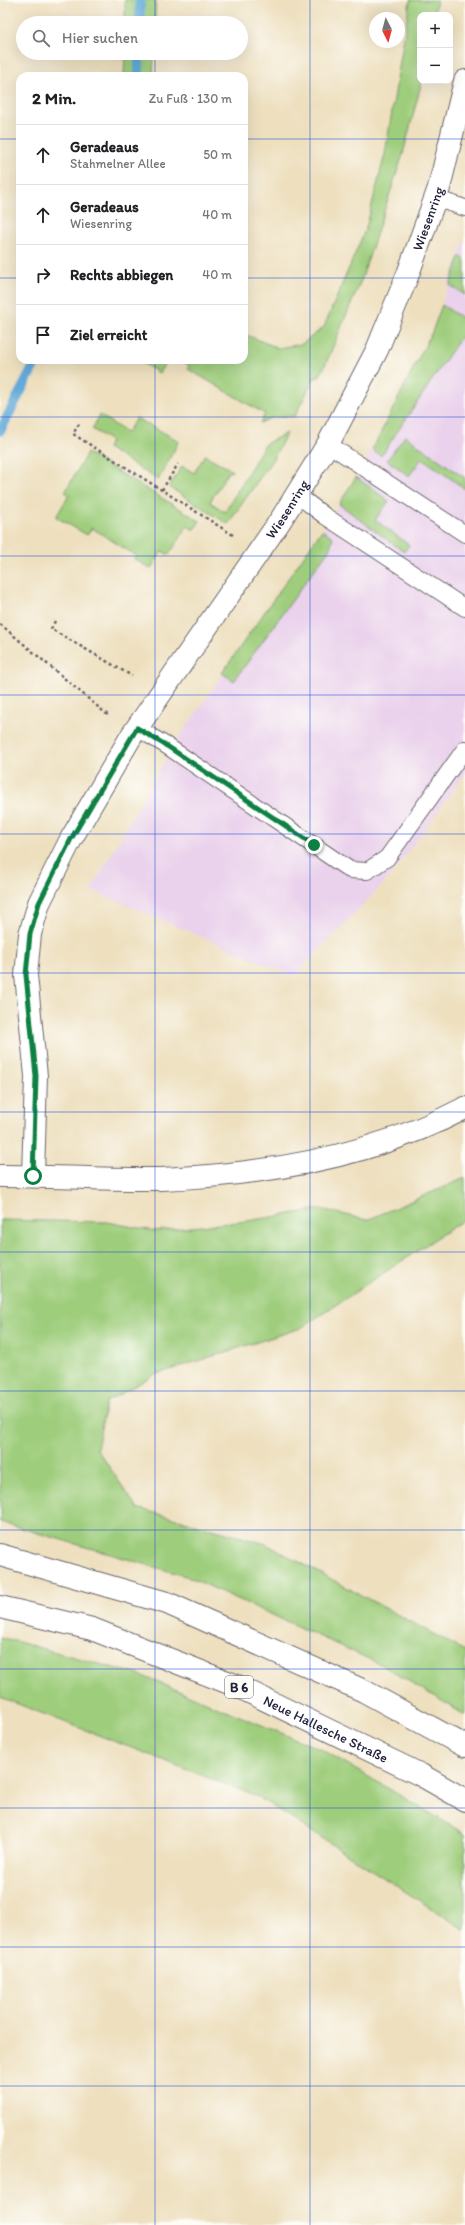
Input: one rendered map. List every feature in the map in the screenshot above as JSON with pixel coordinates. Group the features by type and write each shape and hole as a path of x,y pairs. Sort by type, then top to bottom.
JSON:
{"street":[{"name":"Wiesenring","path":"33,1176 36,1076 26,975 30,934 39,903 71,839 134,732 296,494 328,444 377,350 408,274 435,198 465,81"},
{"path":"0,1176 160,1179 257,1171 353,1153 441,1121 465,1108"},
{"path":"0,1555 167,1603 364,1691 465,1746"},
{"name":"Neue Hallesche Straße","path":"0,1607 92,1629 237,1686 421,1775 465,1800"}],"lane":[{"path":"435,198 465,208"},
{"path":"328,444 465,534"},
{"path":"296,494 325,516 465,608"},
{"path":"134,732 167,746 350,870 367,871 387,858 465,749"}],"path":[{"path":"79,424 73,434 233,535"},
{"path":"162,490 178,464"},
{"path":"55,621 51,628 132,676"},
{"path":"0,624 134,732"}],"shaded area":[{"path":"465,238 465,774 389,878 294,976 91,890 173,746 307,554 362,468 432,332"}],"green space":[{"path":"125,0 156,0 155,16 125,16"},
{"path":"410,0 437,0 435,12 417,12 417,84 421,84 403,154 362,278 324,368 319,377 314,378 295,416 271,418 260,423 265,414 188,369 189,365 187,364 248,364 248,336 278,348 302,344 324,327 366,228 385,154 402,48 405,48 405,31"},
{"path":"125,60 154,60 153,72 124,72"},
{"path":"460,256 465,260 465,295 450,285"},
{"path":"442,305 465,320 465,331 381,456 372,450 432,332"},
{"path":"144,364 165,364 159,373"},
{"path":"100,415 127,433 136,418 179,441 158,480 107,448 111,441 92,429"},
{"path":"287,433 273,459 228,524 169,487 182,466 194,473 205,455 233,471 228,472 210,502 225,512 265,444"},
{"path":"405,436 465,478 465,489 422,458 409,476 387,460"},
{"path":"87,453 200,521 194,530 187,526 169,555 162,551 151,569 134,559 135,555 92,528 87,535 56,517 69,495 65,492"},
{"path":"356,477 389,501 375,520 409,545 404,552 339,504"},
{"path":"322,530 333,537 330,548 234,681 222,673"},
{"path":"465,1178 465,1219 301,1328 154,1375 106,1402 97,1449 137,1508 266,1544 465,1651 465,1715 382,1665 189,1577 0,1522 0,1220 107,1222 155,1231 247,1221 321,1209 367,1220"},
{"path":"0,1637 140,1675 325,1751 465,1834 465,1930 258,1797 0,1697"}],"waterway":[{"path":"140,0 140,16"},
{"path":"139,60 139,72"},
{"path":"0,431 35,364"}],"route":[{"path":"33,1176 36,1076 26,975 30,934 39,903 71,839 137,728 167,746 314,845"}]}
